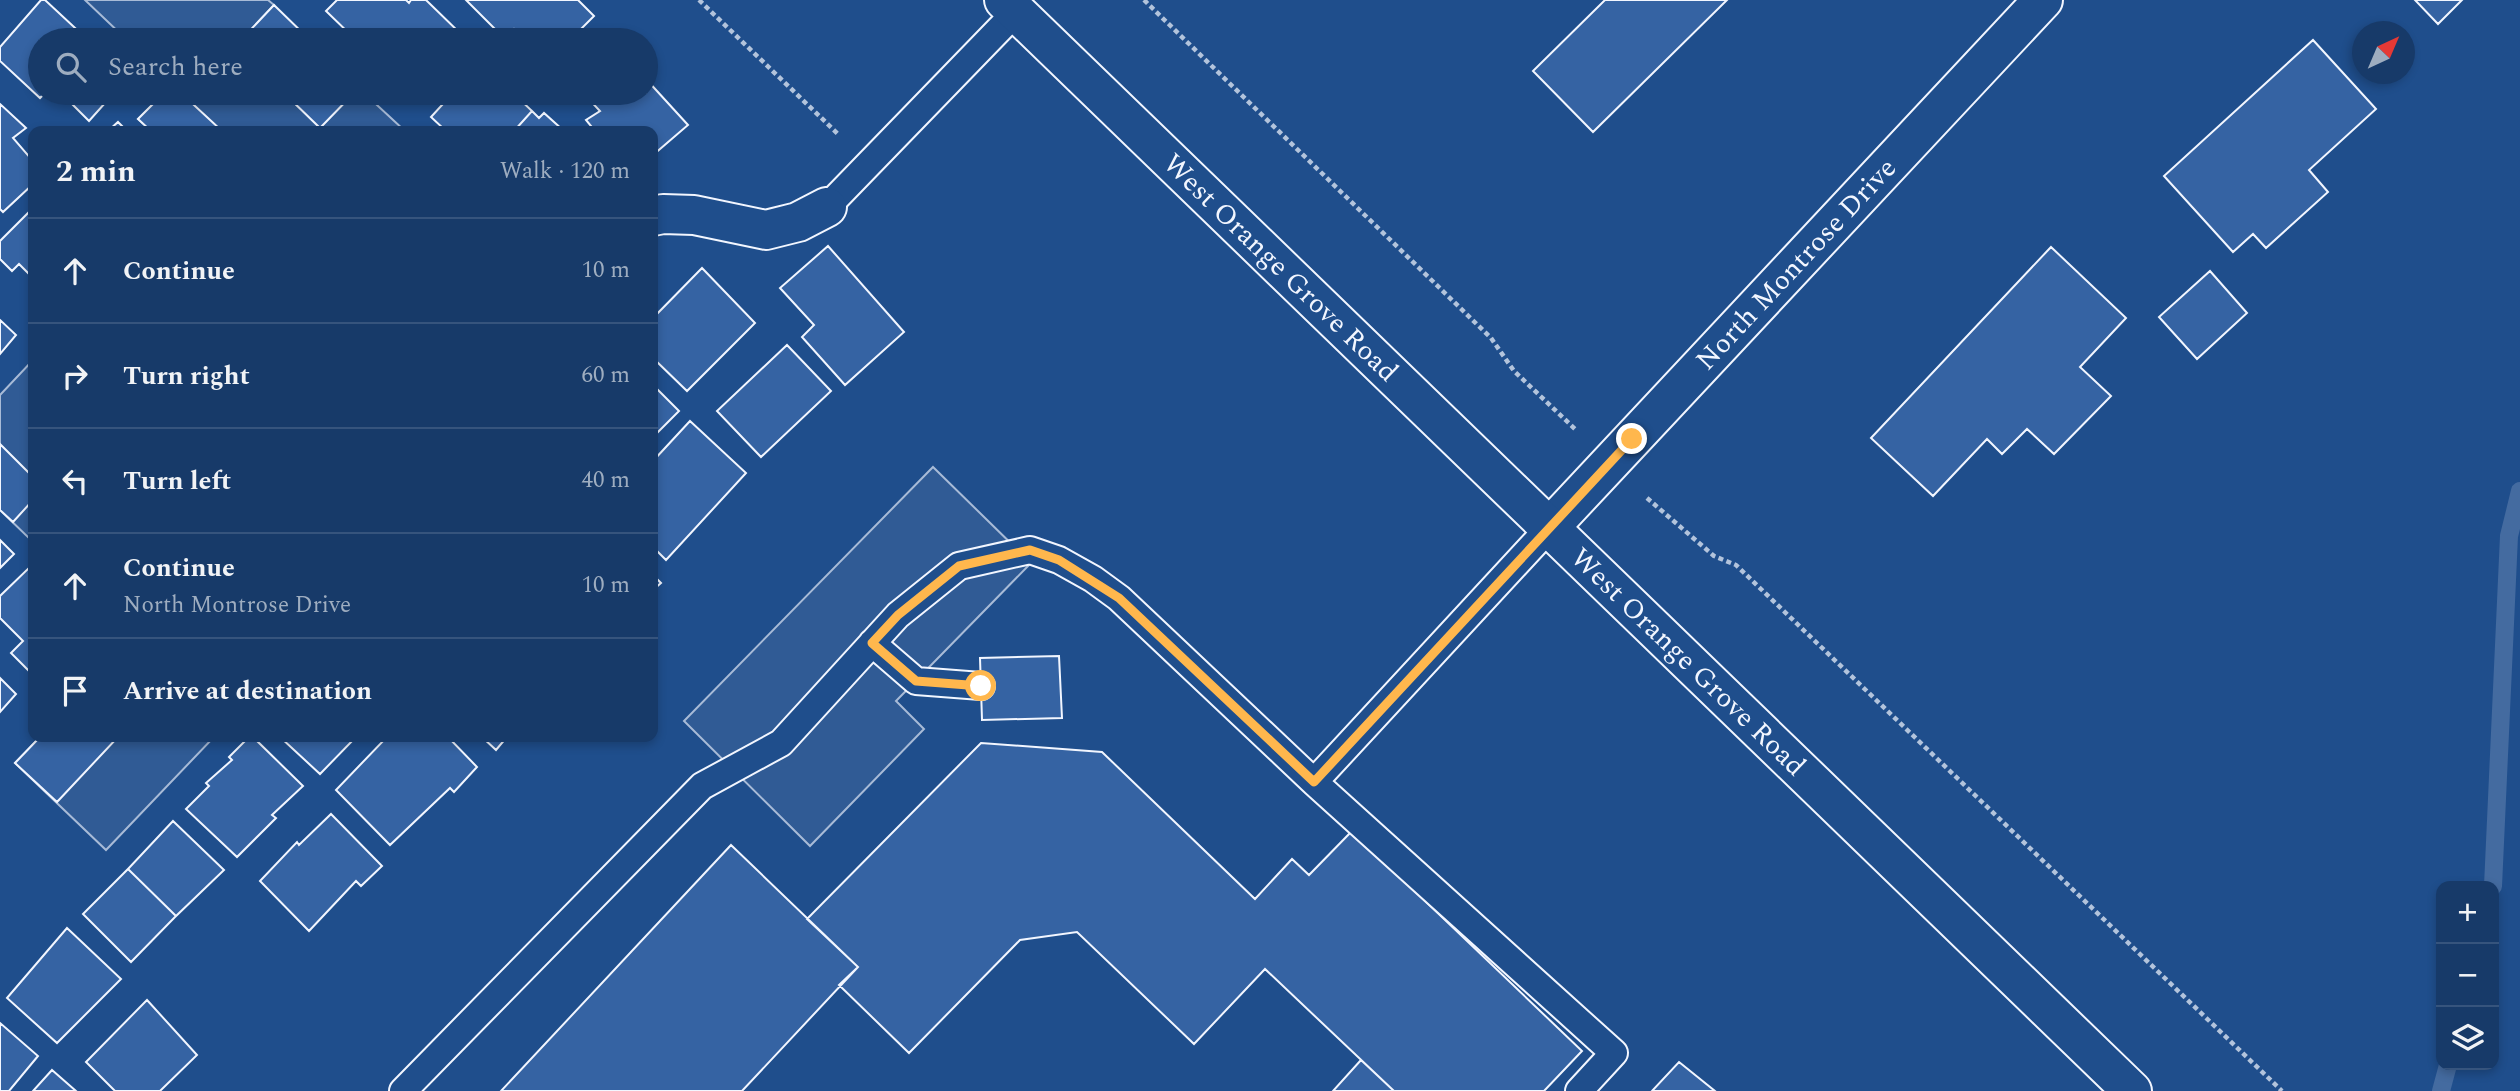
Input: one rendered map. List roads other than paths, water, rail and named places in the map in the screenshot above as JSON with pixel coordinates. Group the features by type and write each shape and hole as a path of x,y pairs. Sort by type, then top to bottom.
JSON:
{"main road":[{"name":"North Montrose Drive","path":"1550,527 2043,0"},
{"name":"West Orange Grove Road","path":"1010,6 2132,1091"},
{"path":"658,215 694,215 766,230 798,222 827,207"}],"lane":[{"path":"827,207 869,164 1010,6"},
{"path":"1314,782 1550,527"},
{"path":"403,1091 702,786 781,743 898,615 959,566 1030,550 1059,560 1119,598 1314,782 1614,1053 1579,1091"},
{"path":"872,643 916,681 981,686"}],"waterway":[{"path":"2493,881 2509,536 2520,491"},
{"path":"2441,1091 2447,1070"}]}
